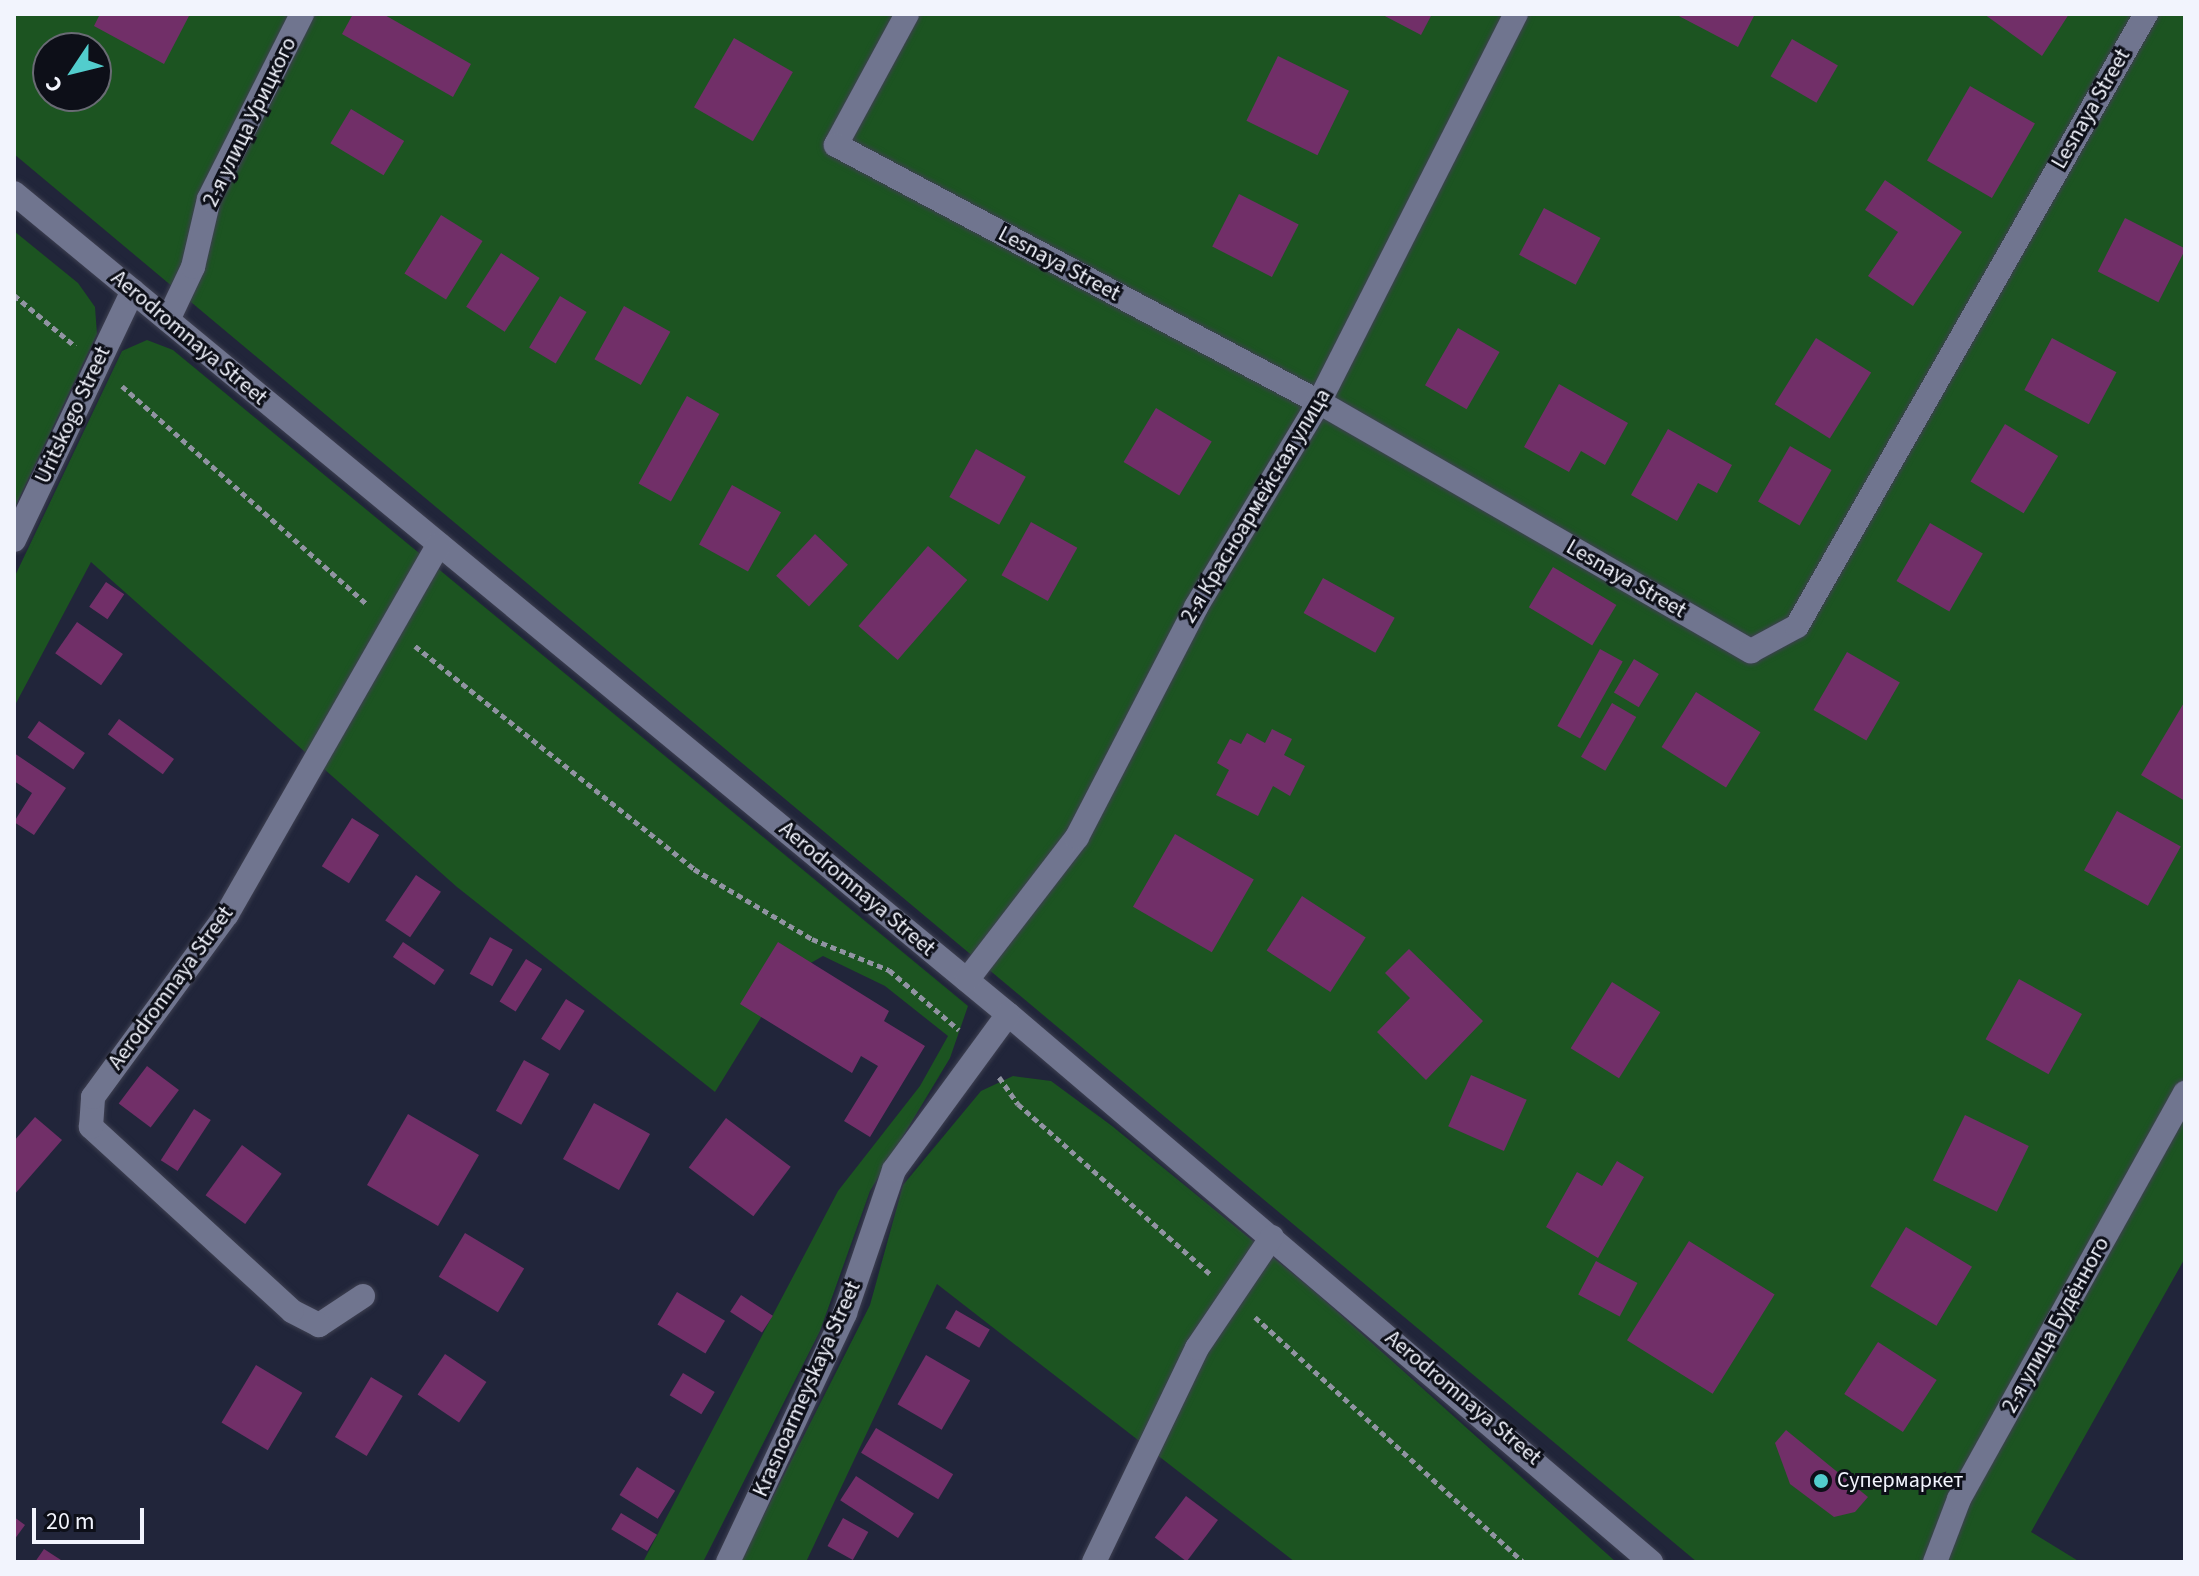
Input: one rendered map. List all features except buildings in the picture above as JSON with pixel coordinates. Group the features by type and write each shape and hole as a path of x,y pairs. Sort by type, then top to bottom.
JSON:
{"street":[{"name":"2-я улица Урицкого","path":"168,320 193,267 209,199 302,14"},
{"name":"Lesnaya Street","path":"907,14 836,145 1319,402 1751,651 1797,626 2146,14"},
{"name":"2-я Красноармейская улица","path":"967,980 1077,837 1196,607 1319,402 1516,14"},
{"name":"Aerodromnaya Street","path":"14,193 1008,1014 1651,1562"},
{"name":"Uritskogo Street","path":"14,540 133,291"},
{"name":"Aerodromnaya Street","path":"363,1296 319,1325 292,1311 91,1127 93,1097 227,914 439,544"},
{"name":"Krasnoarmeyskaya Street","path":"728,1562 845,1313 894,1170 1008,1014"},
{"name":"2-я улица Будённого","path":"1935,1562 1959,1499 2185,1093"},
{"path":"1094,1562 1197,1348 1272,1237"}],"path":[{"path":"14,295 98,364 392,627 694,869 812,939 889,970 981,1051 1018,1104 1231,1297 1362,1407 1523,1562"}],"green space":[{"path":"14,14 2185,14 2185,1258 2031,1532 2080,1562 1697,1562 14,154"},
{"path":"14,231 78,283 95,307 97,334 14,509"},
{"path":"147,340 173,350 968,1006 950,1058 870,1191 820,1331 703,1562 643,1562 838,1191 920,1086 948,1036 885,986 823,956 786,977 715,1092 457,887 91,562 14,707 14,578 122,351"},
{"path":"1013,1076 1051,1081 1112,1126 1313,1290 1616,1562 1295,1562 937,1284 806,1562 740,1562 870,1305 903,1185 981,1091"}],"place":[{"name":"Супермаркет","path":"1821,1481"}]}
